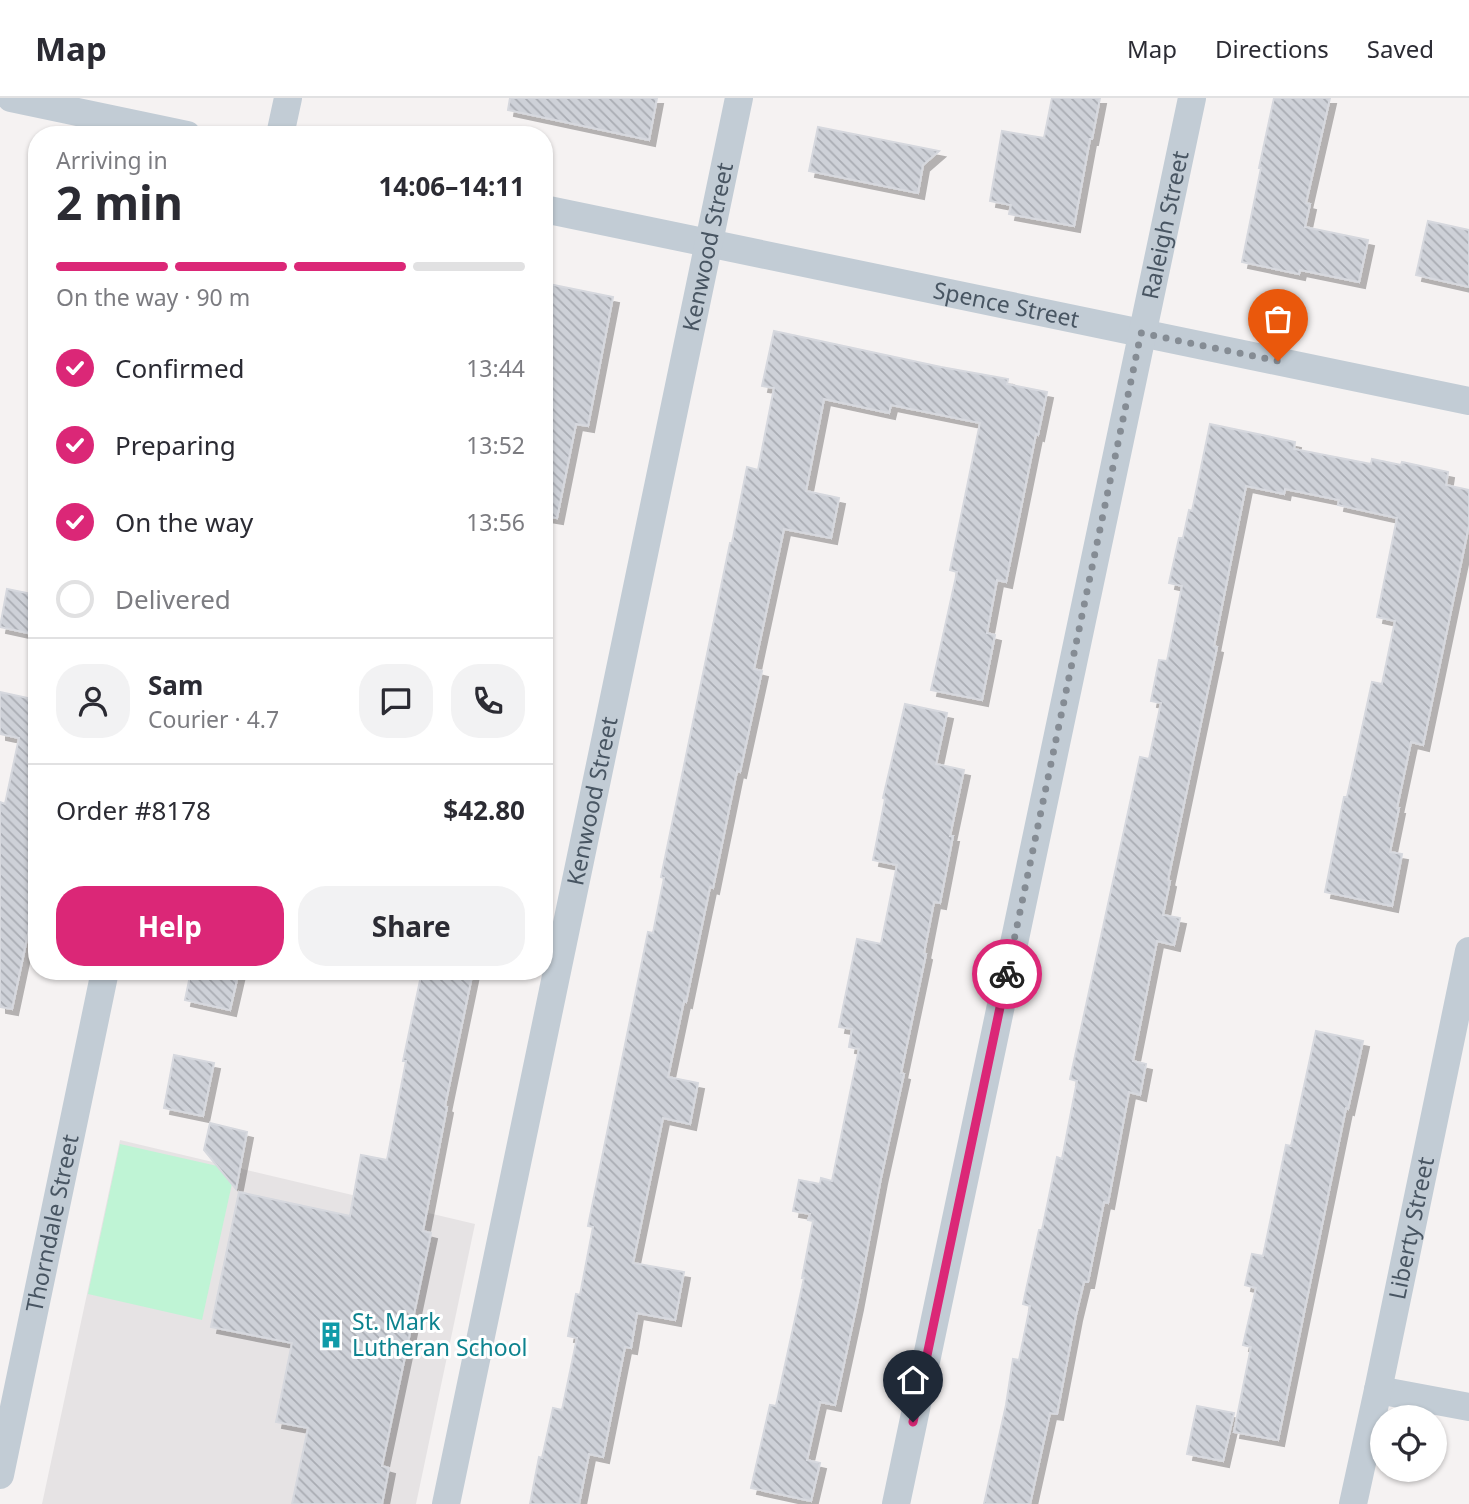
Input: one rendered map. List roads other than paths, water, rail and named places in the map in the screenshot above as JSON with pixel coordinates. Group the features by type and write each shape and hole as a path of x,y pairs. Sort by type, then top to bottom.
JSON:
{"street":[{"path":"11,98 144,126"},
{"path":"282,126 288,98"},
{"name":"Kenwood Street","path":"446,1504 739,98"},
{"name":"Raleigh Street","path":"896,1504 1192,98"},
{"name":"Spence Street","path":"553,211 1469,401"},
{"name":"Liberty Street","path":"1353,1504 1469,951"},
{"name":"Thorndale Street","path":"0,1475 103,980"},
{"path":"1378,1390 1469,1407"}],"place":[{"name":"St. Mark Lutheran School","path":"331,1335"}]}
